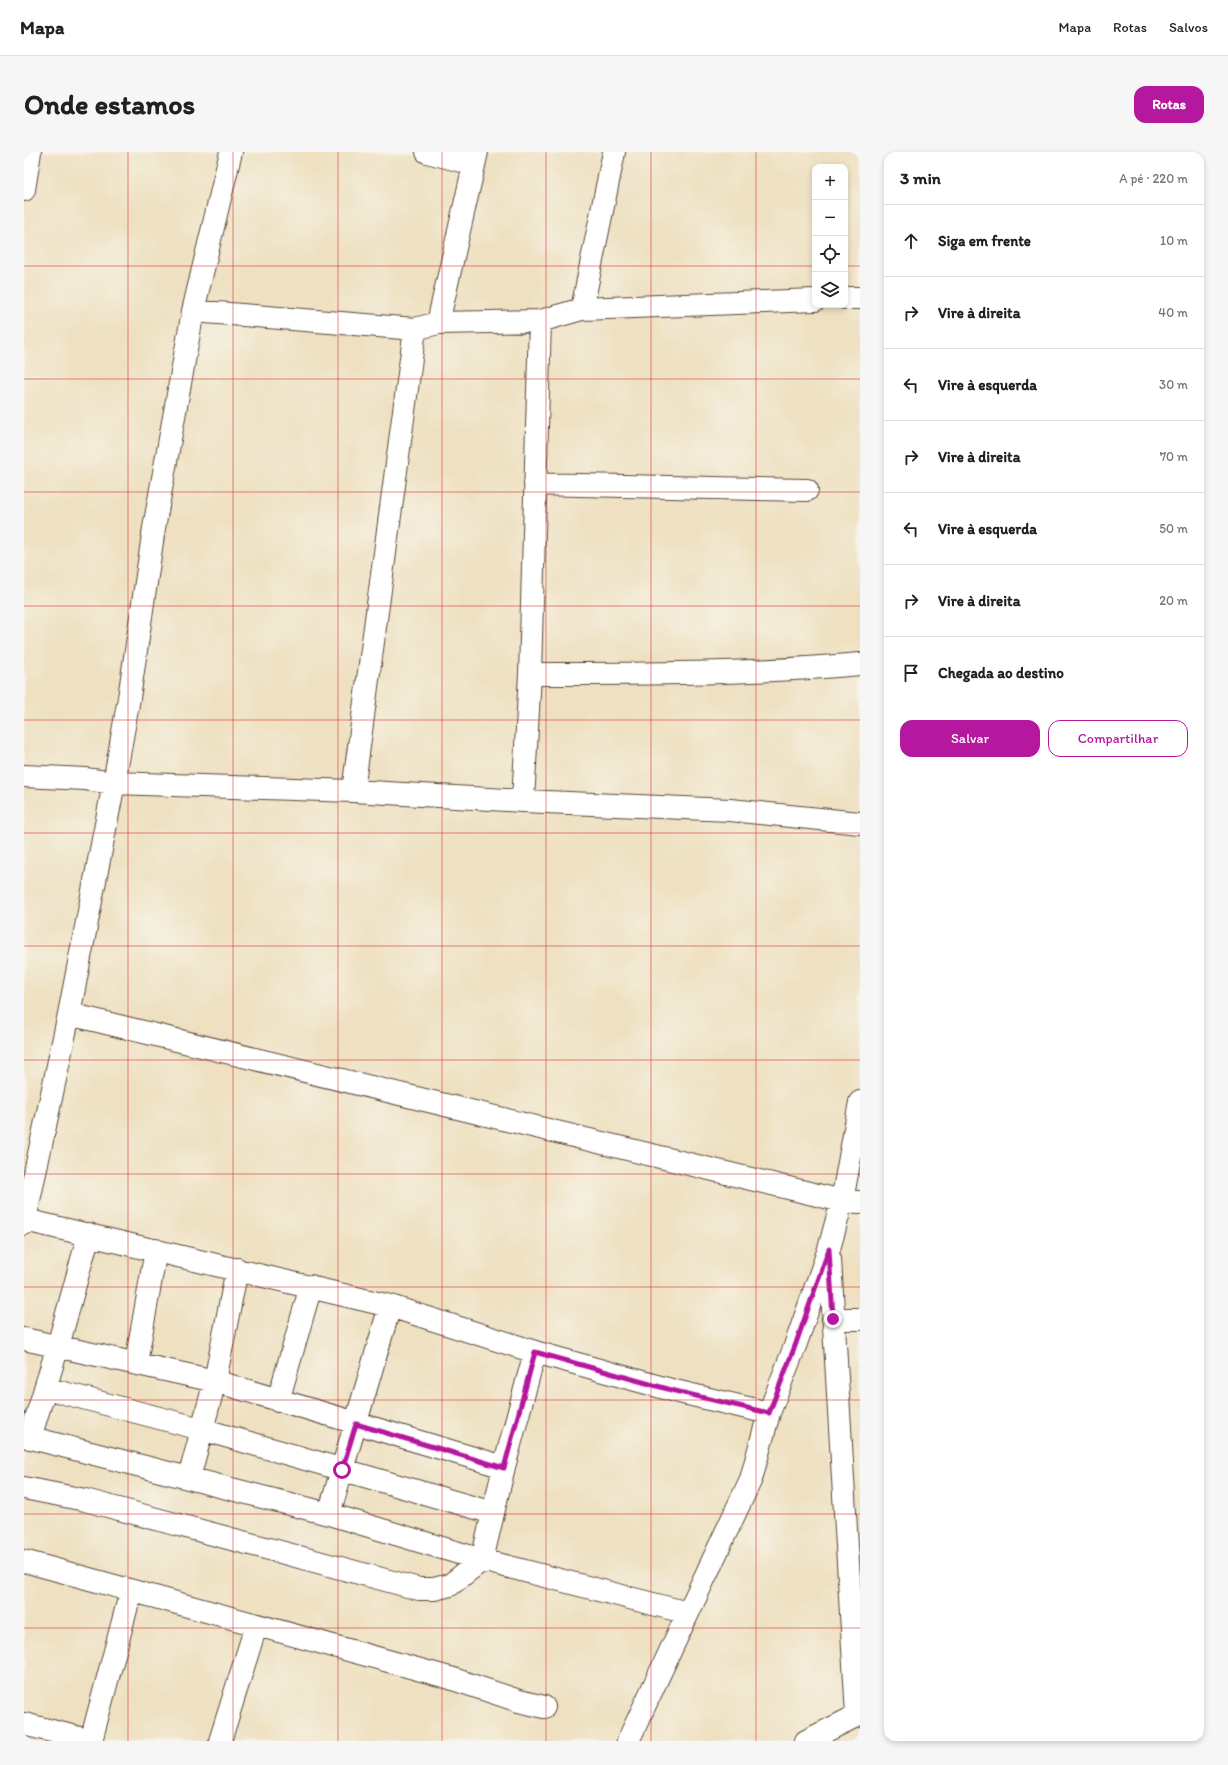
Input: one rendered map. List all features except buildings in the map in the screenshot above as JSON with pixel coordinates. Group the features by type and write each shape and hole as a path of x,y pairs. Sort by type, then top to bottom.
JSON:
{"street":[{"path":"24,190 30,152"},
{"path":"231,152 193,311 154,528 129,698 114,783 69,1014 24,1222 89,1234 390,1306 535,1352 675,1391 769,1413"},
{"path":"426,152 475,158 438,323"},
{"path":"582,309 614,152"},
{"path":"848,298 860,298"},
{"path":"193,311 415,329 438,323 540,320 582,309 812,300"},
{"path":"523,801 530,674 540,320"},
{"path":"353,791 415,329"},
{"path":"535,484 807,490"},
{"path":"530,674 766,670 860,664"},
{"path":"24,776 85,779 114,783 353,791 523,801 730,810 860,823"},
{"path":"69,1014 851,1202"},
{"path":"628,1741 751,1479 769,1413 795,1346 829,1249 851,1202 860,1102"},
{"path":"89,1234 58,1346 45,1388 27,1437 329,1514 482,1560 688,1613"},
{"path":"806,1741 858,1715 829,1249"},
{"path":"136,1363 156,1250"},
{"path":"189,1478 215,1381 237,1269"},
{"path":"278,1401 311,1286"},
{"path":"329,1514 390,1306"},
{"path":"833,1319 860,1319"},
{"path":"24,1339 215,1381 504,1468"},
{"path":"24,1488 85,1500 419,1589 434,1589 450,1585 482,1560 504,1468 535,1352"},
{"path":"45,1388 202,1429 493,1513"},
{"path":"24,1561 256,1626 450,1678 519,1701 544,1707"},
{"path":"24,1724 91,1741 131,1591"},
{"path":"220,1741 256,1626"}],"route":[{"path":"342,1470 356,1424 504,1468 535,1352 675,1391 769,1413 795,1346 829,1249 833,1319"}]}
